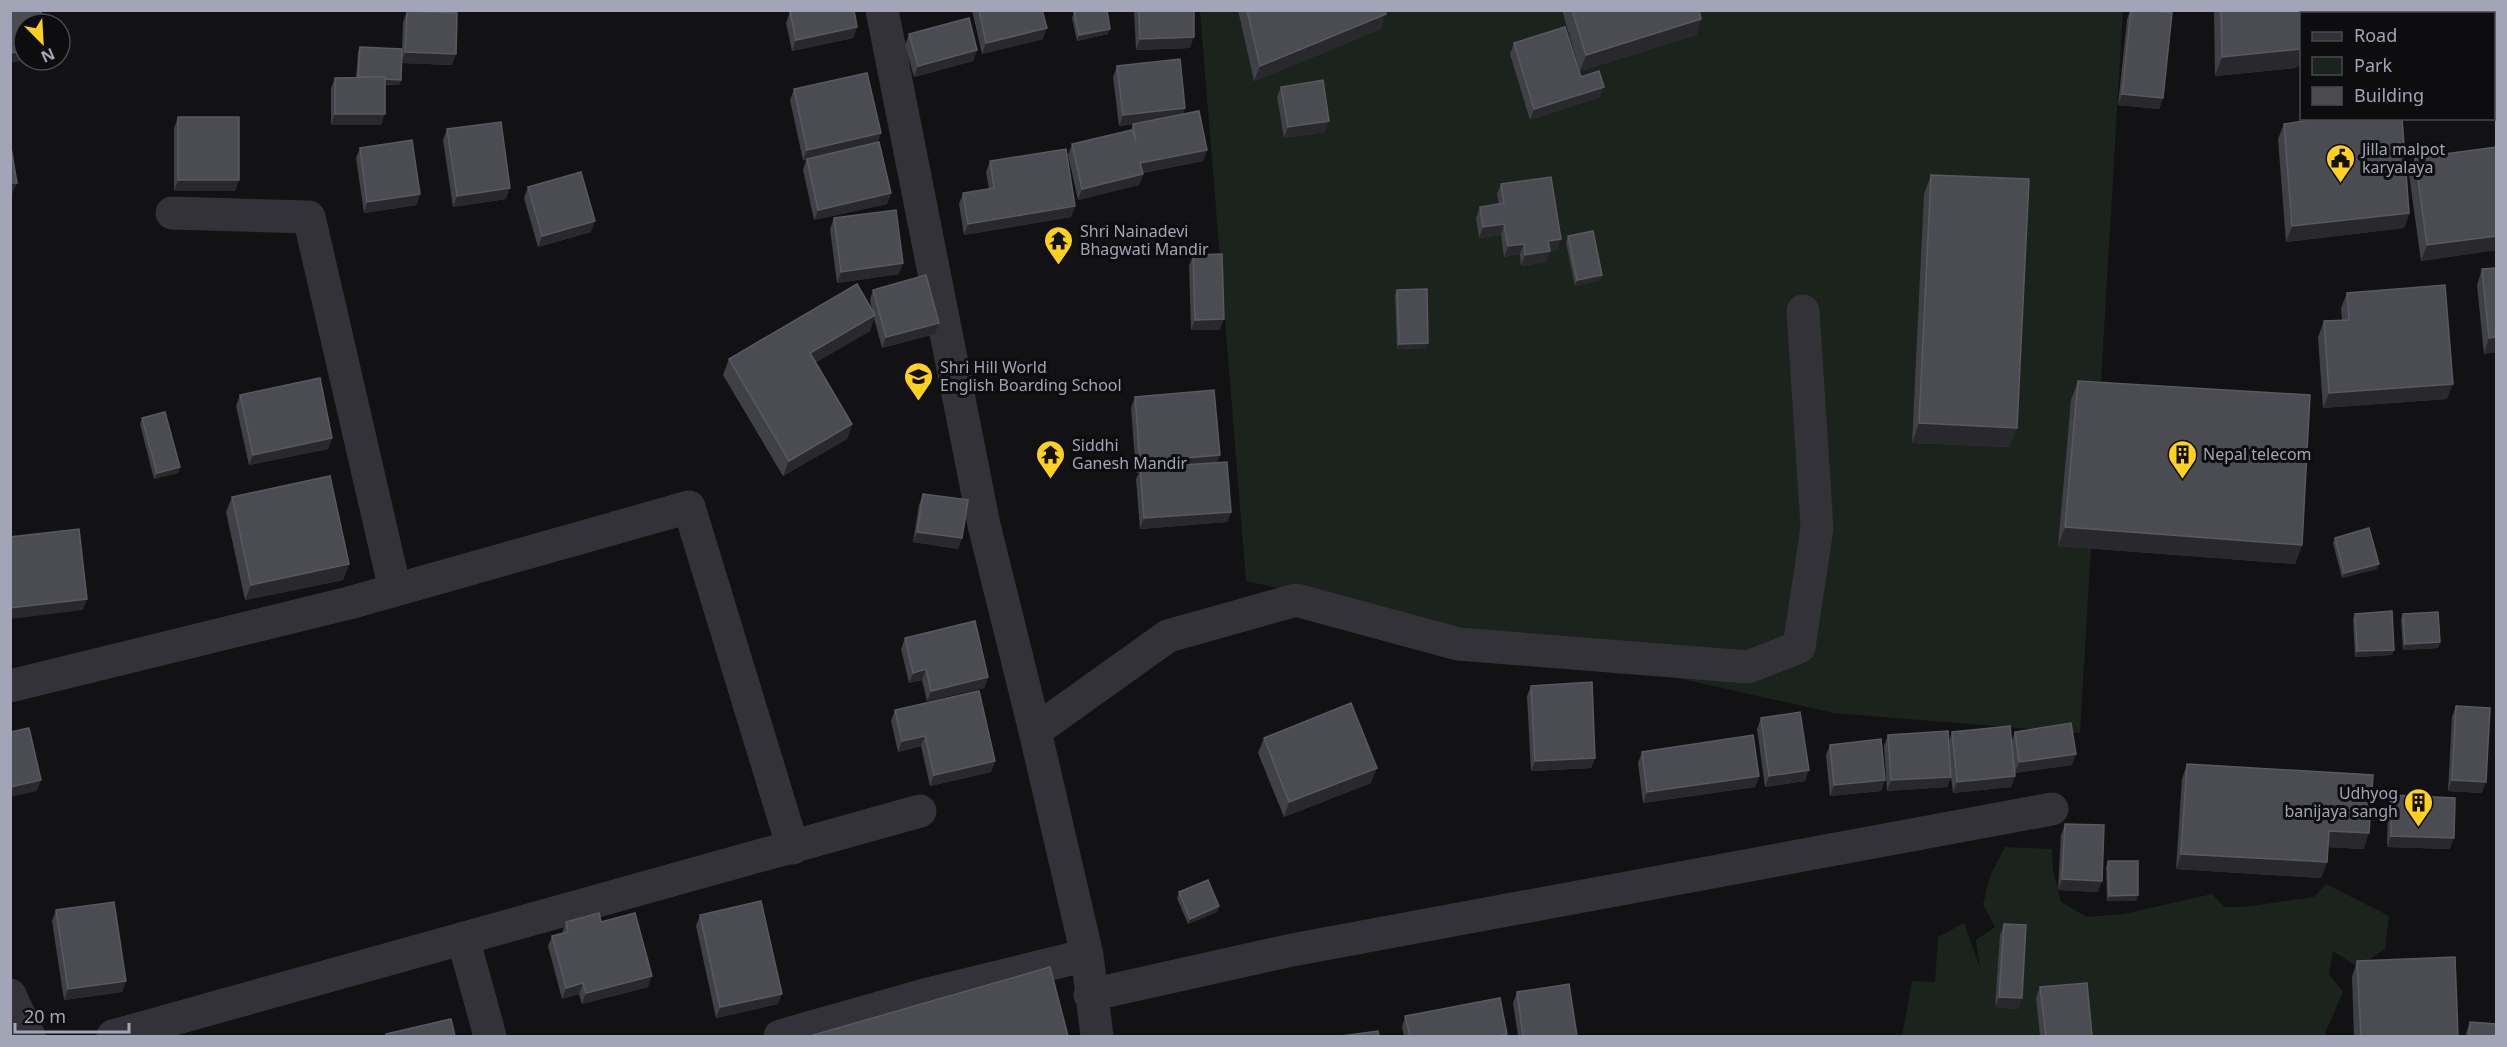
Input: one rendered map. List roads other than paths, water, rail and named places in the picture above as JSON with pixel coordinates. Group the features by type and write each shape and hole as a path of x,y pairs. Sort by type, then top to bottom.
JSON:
{"street":[{"path":"882,10 984,525 1035,731 1086,955 1097,1036"},
{"path":"172,213 309,217 395,590"},
{"path":"1035,731 1168,636 1296,600 1458,644 1748,667 1799,647 1817,528 1803,311"},
{"path":"11,685 395,590 689,507 793,848"},
{"path":"1090,995 1292,950 2052,809"},
{"path":"112,1036 920,811"},
{"path":"463,938 490,1036"},
{"path":"780,1036 924,995 1086,955"},
{"path":"10,995 28,1036"}],"place":[{"name":"Jilla malpot karyalaya","path":"2341,184"},
{"name":"Shri Nainadevi Bhagwati Mandir","path":"1059,266"},
{"name":"Shri Hill World English Boarding School","path":"919,402"},
{"name":"Siddhi Ganesh Mandir","path":"1051,480"},
{"name":"Nepal telecom","path":"2182,480"},
{"name":"Udhyog banijaya sangh","path":"2419,828"}]}
